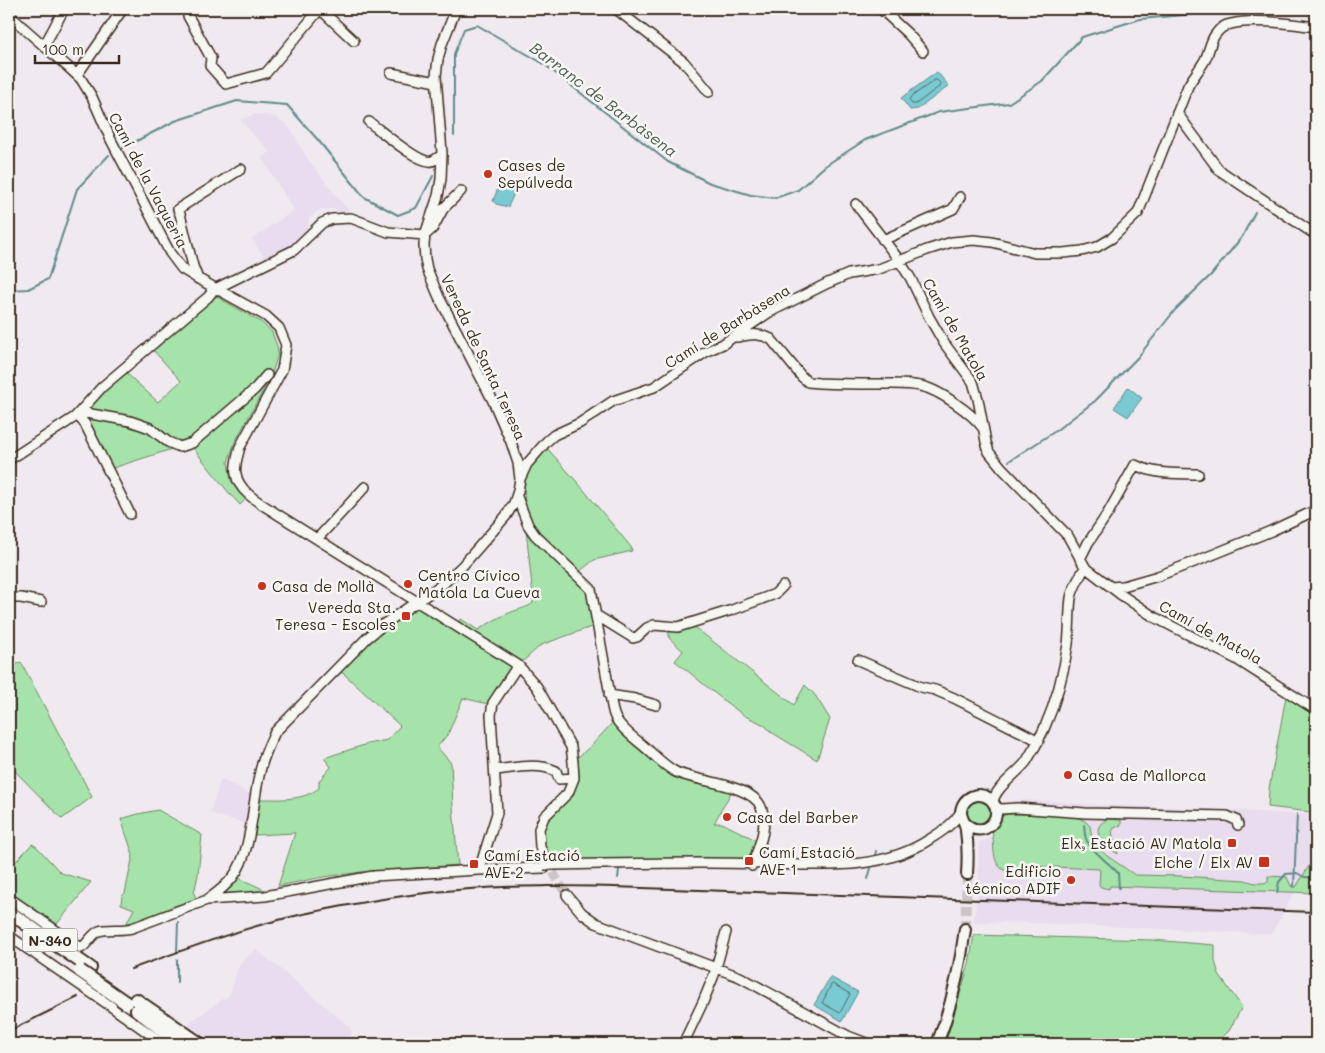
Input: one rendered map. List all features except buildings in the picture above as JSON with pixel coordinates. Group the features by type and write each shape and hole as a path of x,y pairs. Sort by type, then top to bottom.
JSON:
{"highway":[{"name":"N-340","path":"9,912 186,1044"},
{"name":"N-340","path":"9,921 85,969"},
{"name":"N-340","path":"133,1004 200,1044"},
{"path":"133,1004 180,1044"}],"main road":[{"path":"964,822 976,830 989,827 995,820 995,808 990,799 982,795 973,796 963,805 961,812 966,830 967,874"},
{"path":"967,848 969,838 976,830"},
{"path":"938,1044 955,982 965,929"}],"street":[{"path":"44,46 64,9"},
{"path":"188,16 211,58 210,66 226,84 266,73 320,9 354,41"},
{"name":"Vereda de Santa Teresa","path":"210,898 234,876 244,857 259,775 275,732 368,638 384,624 442,584 463,565 506,516 517,497 520,479 518,463 493,402 439,297 427,269 424,246 425,235 438,196 441,179 442,155 436,82 438,59 456,9"},
{"path":"616,9 684,62 709,92"},
{"path":"881,9 923,50"},
{"path":"1312,9 1316,10"},
{"path":"77,76 122,10"},
{"name":"Camí de la Vaqueria","path":"11,20 81,79 92,97 110,140 170,253 182,269 266,316 279,328 286,345 282,370 240,447 235,474 240,486 251,496 317,539 518,666 537,687 571,747 574,778"},
{"name":"Camí de Barbàsena","path":"520,479 527,464 554,435 580,423 613,401 654,387 707,351 723,344 768,313 849,274 879,269 899,260 952,242 974,240 992,242 1035,253 1063,253 1097,247 1112,238 1138,213 1188,86 1201,68 1214,36 1222,27 1240,22 1266,22 1316,27"},
{"path":"391,73 436,82"},
{"path":"1178,113 1219,170 1316,235"},
{"path":"369,122 425,161 433,161 442,155"},
{"path":"198,278 178,209 241,169"},
{"path":"9,460 79,413 102,387 208,297 214,286 294,250 322,223 332,219 351,218 388,232 425,235 432,228 443,209 461,190"},
{"path":"883,240 953,209 960,197"},
{"name":"Camí de Matola","path":"856,204 899,260 944,343 973,382 989,452 1068,536 1085,567 1154,617 1236,660 1316,710"},
{"path":"731,338 754,334 765,335 771,339 808,382 922,386 965,410 977,420 985,431"},
{"path":"79,413 130,420 150,428 168,442 180,447 192,443 254,390 267,375"},
{"path":"79,413 130,514"},
{"path":"1080,558 1135,466 1160,473 1198,474"},
{"path":"317,539 365,487"},
{"path":"517,497 528,525 536,535 591,589 610,695 616,718 624,729 674,771 737,789 750,795 758,802 763,818 760,856 765,864"},
{"path":"1112,588 1158,576 1202,560 1316,510"},
{"path":"1085,567 1071,598 1068,644 1064,669 1047,724 1025,763 995,796 995,808 1227,816 1236,820 1238,825"},
{"path":"596,615 633,638 638,638 647,628 654,625 678,627 775,594 783,586"},
{"path":"9,598 41,602"},
{"path":"858,660 921,687 935,690 954,698 1038,741"},
{"path":"479,869 497,813 491,715 493,703 518,666"},
{"path":"610,695 656,705"},
{"path":"494,770 529,766 550,768 556,771 559,779 574,778 568,793 544,816 540,829 540,847 548,865"},
{"path":"982,795 1001,788"},
{"path":"752,865 846,865 883,859 924,844 945,830 961,812"},
{"path":"9,898 81,948 84,947 93,935 100,931 132,928 210,898 265,896 373,876 548,865 752,865 837,868 880,862 922,848 964,822"},
{"path":"752,865 760,846"},
{"path":"567,895 582,913 596,923 740,977 848,1036 869,1044"},
{"path":"683,1044 703,1002 726,932"},
{"path":"9,936 164,1044"},
{"path":"148,1044 154,1037"}],"shaded area":[{"path":"256,114 274,117 285,123 293,132 308,159 349,210 347,216 333,209 321,209 309,218 308,228 302,236 266,260 252,239 294,210 261,157 270,152 240,120"},
{"path":"221,779 250,794 251,799 245,824 210,813"},
{"path":"1014,800 1314,815 1315,834 1308,869 1271,934 1037,923 974,922 978,888 979,842 990,839 997,831 999,812 1004,817"},
{"path":"256,949 349,1026 352,1031 347,1040 341,1044 178,1044 190,1022 230,994 239,965"}],"green space":[{"path":"214,295 261,322 272,332 278,353 272,374 235,442 228,462 231,481 246,499 240,505 193,448 185,451 172,449 110,469 76,420 124,371 158,402 181,381 152,349"},
{"path":"546,447 631,547 632,551 594,560 579,572 530,523 525,504 526,473 531,464"},
{"path":"526,529 582,584 592,609 594,626 541,645 522,662 488,704 463,698 448,734 437,747 451,763 458,865 362,872 278,886 295,833 255,835 258,802 261,799 284,799 312,792 319,788 319,781 331,767 324,758 367,744 387,740 400,726 343,673 338,673 381,632 425,602 458,623 461,619 478,630 492,621 531,605 533,603 533,596"},
{"path":"692,625 794,705 805,685 815,695 830,719 817,760 771,732 761,723 742,714 675,661 683,651 669,638 669,631 672,628"},
{"path":"21,662 92,797 62,819 9,765 9,664 13,666"},
{"path":"1286,696 1316,713 1316,815 1310,812 1268,807 1269,789"},
{"path":"614,721 684,775 732,791 714,823 722,823 758,841 749,861 551,863 544,850 542,835 547,818 571,794 577,784 579,775 577,758"},
{"path":"972,798 986,798 995,814 980,829 963,815"},
{"path":"158,810 202,835 198,875 194,893 196,899 129,925 127,922 134,909 121,904 133,855 121,819"},
{"path":"1009,814 1073,815 1090,826 1092,838 1107,856 1135,875 1245,880 1259,883 1268,882 1268,876 1287,877 1291,886 1296,887 1312,861 1316,838 1316,893 1110,886 1109,889 1099,885 1099,869 1031,866 1026,874 1015,874 1003,870 995,860 990,827 997,817"},
{"path":"1107,819 1121,820 1121,825 1114,828 1112,832 1118,854 1108,847 1098,833 1101,823"},
{"path":"32,844 61,873 91,882 57,924 9,892 9,869"},
{"path":"239,878 265,890 219,894"},
{"path":"974,935 1152,940 1215,945 1215,961 1219,975 1242,1007 1229,1031 1215,1044 945,1044 969,964"}],"water":[{"path":"937,72 949,86 918,109 910,110 901,98"},
{"path":"500,183 516,189 508,207 496,204 493,201"},
{"path":"1128,387 1142,398 1128,417 1114,408"},
{"path":"830,977 858,992 842,1021 814,1005"}],"waterway":[{"name":"Barranc de Barbàsena","path":"454,136 454,54 464,29 477,25 544,64 668,162 710,183 751,195 775,198 798,190 825,166 865,140 939,112 1009,103 1042,81 1082,37 1140,19 1239,10"},
{"name":"Barranc de Barbàsena","path":"123,148 175,121 237,101 287,105 364,197 398,215 416,208 433,176"},
{"name":"Barranc de Barbàsena","path":"9,290 28,289 48,279 77,189 109,155"},
{"path":"1009,461 1054,432 1095,401 1138,357 1175,310 1211,275 1242,237 1255,212"},
{"path":"1294,887 1297,814"},
{"path":"1084,825 1087,841 1118,873 1119,888"},
{"path":"875,857 876,851"},
{"path":"868,879 871,868"},
{"path":"618,878 619,870"},
{"path":"1277,892 1279,882 1286,874 1297,873 1304,877 1316,878"},
{"path":"177,952 178,922"},
{"path":"177,960 177,983"}],"tunnel":[{"path":"546,861 567,895"},
{"path":"965,929 967,874"}],"railway":[{"path":"131,969 226,935 299,915 397,897 488,888 542,886 614,887 1316,912"},
{"path":"9,1031 78,997"}],"place":[{"name":"Cases de Sepúlveda","path":"488,174"},
{"name":"Centro Cívico Matola La Cueva","path":"408,584"},
{"name":"Casa de Mollà","path":"262,586"},
{"name":"Vereda Sta. Teresa - Escoles","path":"406,616"},
{"name":"Casa de Mallorca","path":"1068,775"},
{"name":"Casa del Barber","path":"727,817"},
{"name":"Elx, Estació AV Matola","path":"1232,843"},
{"name":"Camí Estació AVE 1","path":"749,861"},
{"name":"Elche / Elx AV","path":"1264,862"},
{"name":"Camí Estació AVE 2","path":"474,864"},
{"name":"Edificio técnico ADIF","path":"1071,880"}]}
